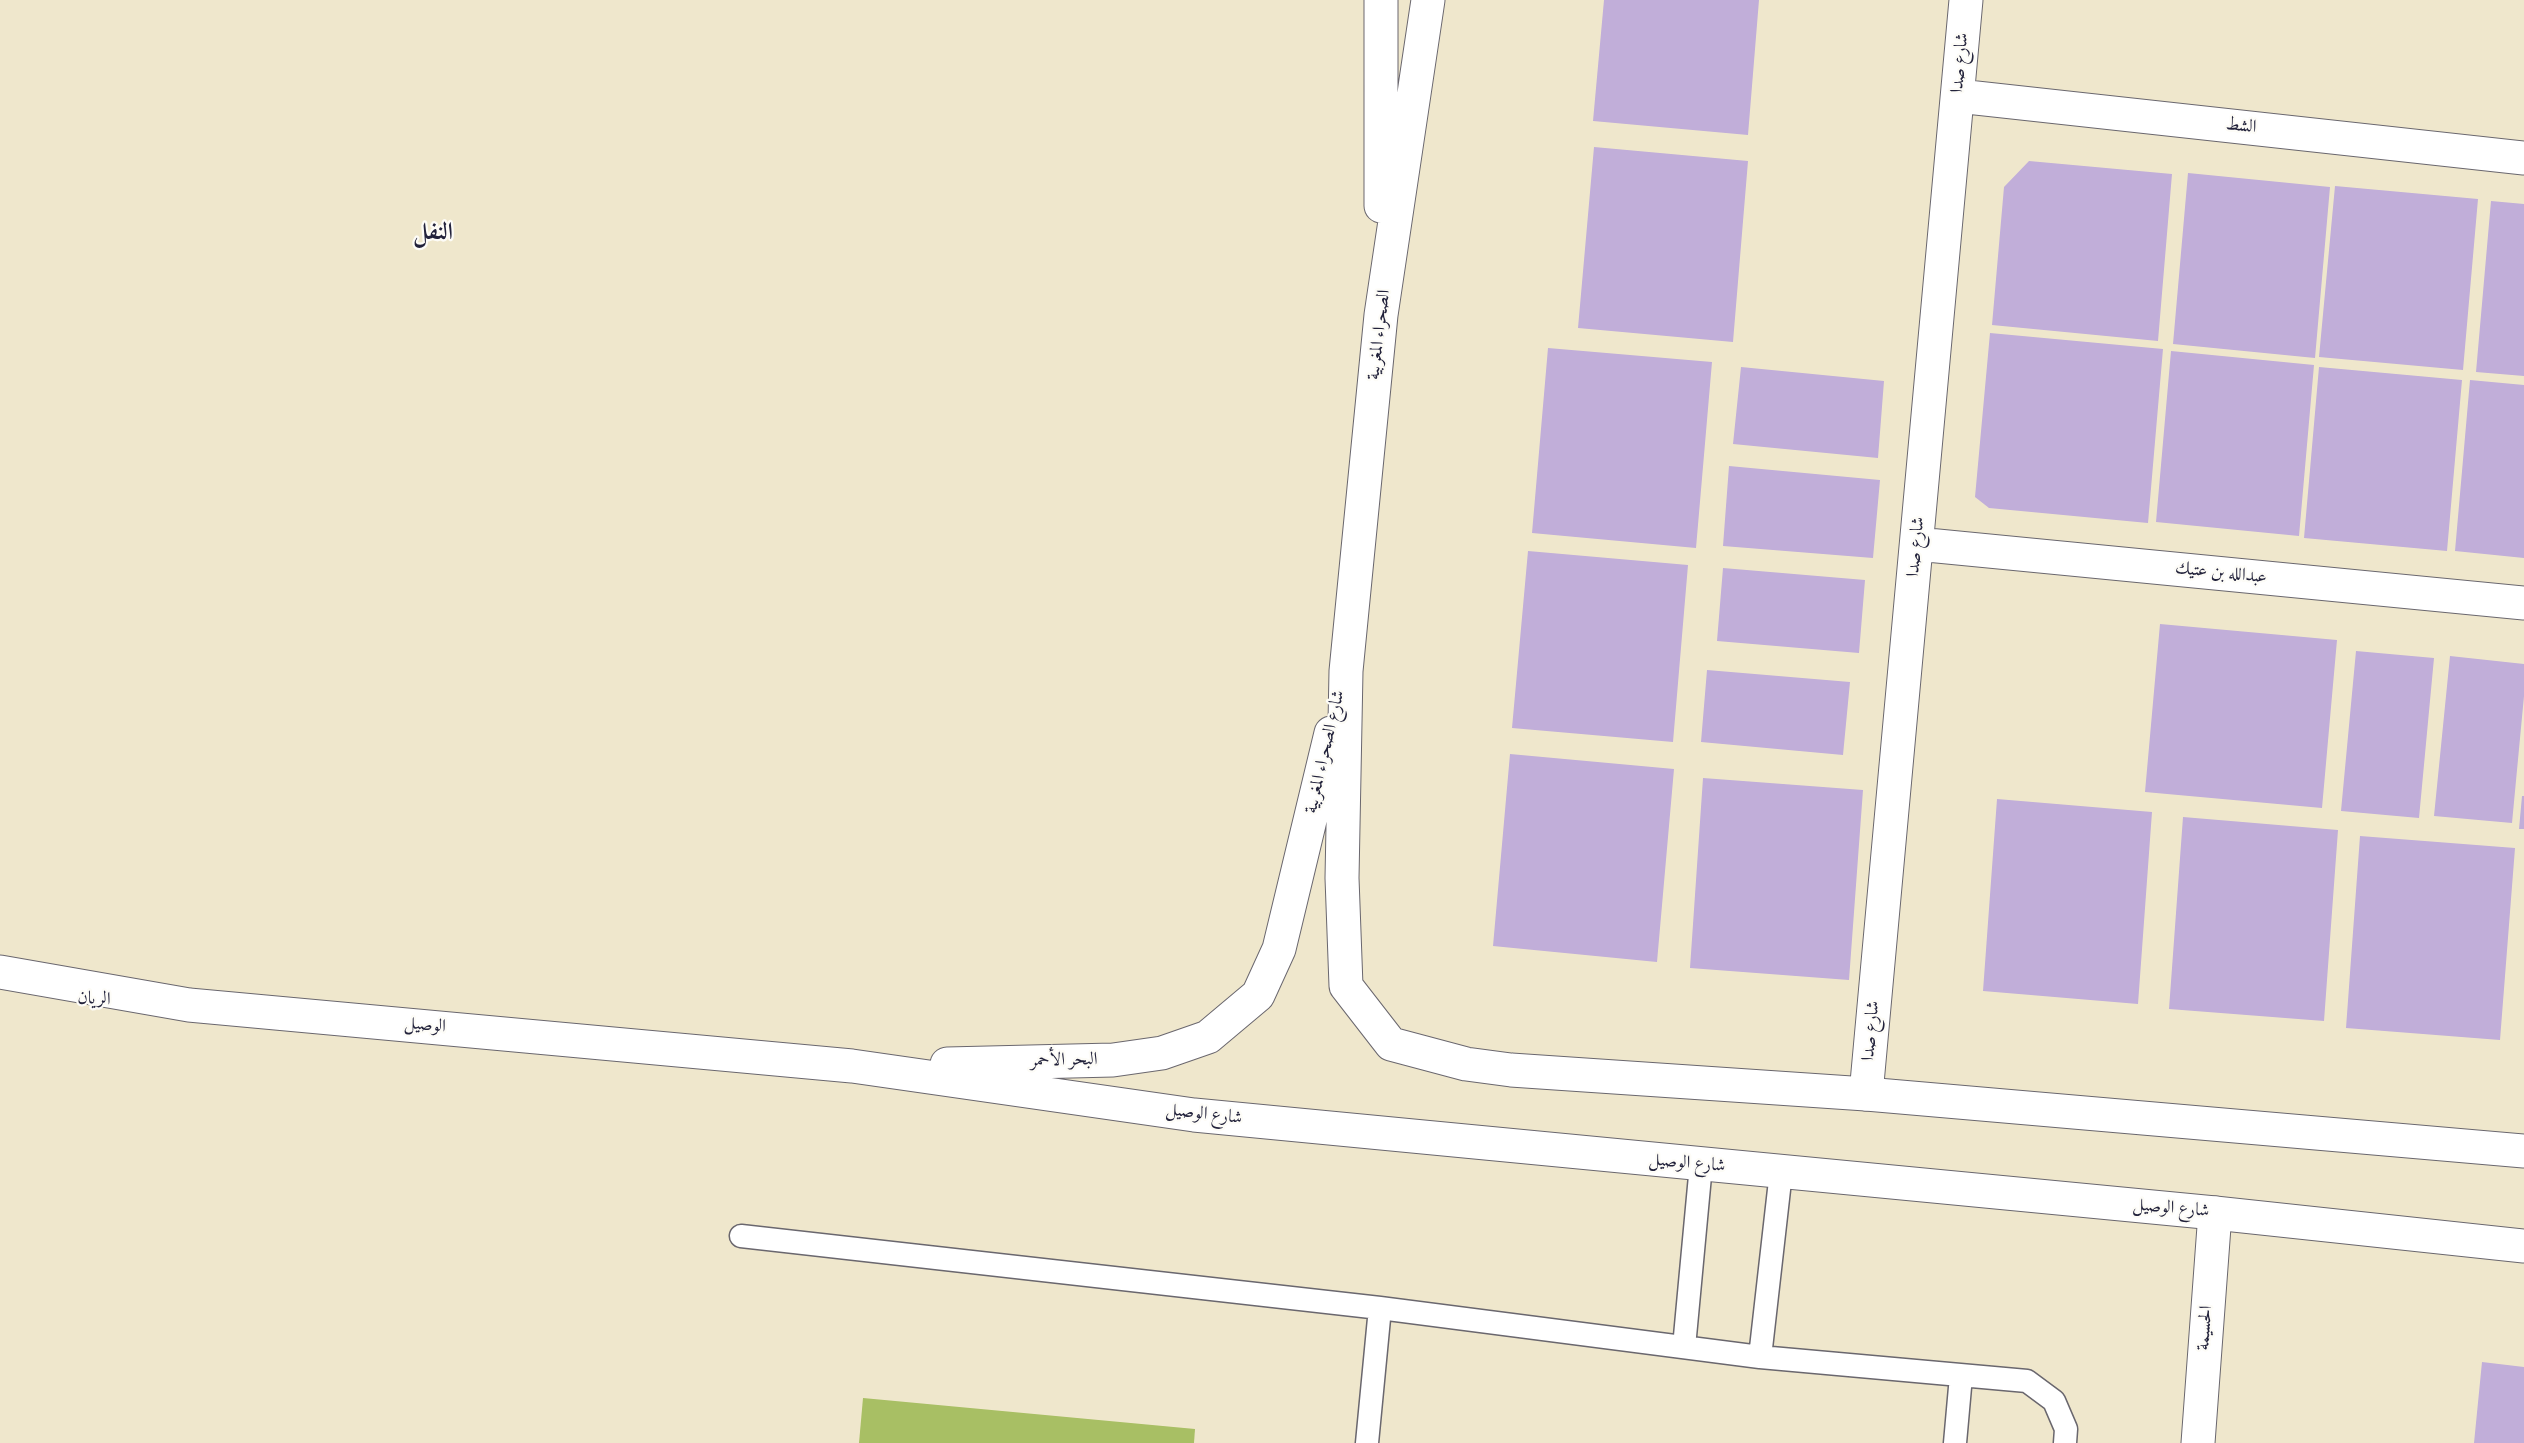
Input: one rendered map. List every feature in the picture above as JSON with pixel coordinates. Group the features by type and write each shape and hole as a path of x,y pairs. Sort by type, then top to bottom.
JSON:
{"street":[{"path":"1381,0 1381,315"},
{"name":"الصحراء المغربية","path":"1346,671 1381,315 1428,0"},
{"name":"شارع صدا","path":"1866,1094 1966,0"},
{"name":"الشط","path":"1958,96 2524,158"},
{"name":"عبدالله بن عتيك","path":"1917,544 2524,603"},
{"name":"شارع الصحراء المغربية","path":"1346,671 1342,878 1346,986 1391,1044 1466,1064 1511,1070 1866,1094"},
{"name":"شارع الصحراء المغربية","path":"1258,996 1279,950 1346,671"},
{"name":"الوصيل","path":"0,972 189,1005 852,1066"},
{"name":"الريان","path":"0,995 189,1005"},
{"name":"البحر الأحمر","path":"852,1066 1113,1060 1162,1053 1208,1037 1258,996"},
{"name":"شارع الوصيل","path":"852,1066 1194,1115 2215,1213 2524,1246"},
{"path":"1866,1094 2524,1151"},
{"name":"الحسيمة","path":"2198,1443 2215,1213"}],"lane":[{"path":"1684,1347 1701,1165"},
{"path":"1760,1357 1781,1172"},
{"path":"741,1236 1380,1308 1760,1357 1960,1377 2027,1381 2054,1401 2066,1429 2064,1443"},
{"path":"1367,1443 1380,1308"},
{"path":"1955,1443 1960,1377"}],"green space":[{"path":"863,1398 1195,1429 1194,1443 859,1443"}],"building":[{"path":"1604,0 1759,0 1748,135 1593,121"},
{"path":"1594,147 1748,161 1733,342 1578,328"},
{"path":"2029,161 2172,174 2158,341 1992,325 2004,187"},
{"path":"2188,173 2330,187 2315,358 2173,344"},
{"path":"2335,186 2478,199 2463,370 2319,357"},
{"path":"2491,201 2524,204 2524,376 2476,372"},
{"path":"1990,333 2163,349 2148,523 1989,508 1975,497"},
{"path":"1548,348 1712,362 1696,548 1532,533"},
{"path":"2171,351 2314,365 2299,536 2156,522"},
{"path":"1741,367 1884,381 1878,458 1733,444"},
{"path":"2319,367 2462,380 2447,551 2304,538"},
{"path":"2470,380 2524,385 2524,558 2455,551"},
{"path":"1729,466 1880,480 1873,558 1723,546"},
{"path":"1528,551 1688,565 1673,742 1512,728"},
{"path":"1723,568 1865,580 1859,653 1717,641"},
{"path":"2160,624 2337,640 2322,808 2145,792"},
{"path":"2356,651 2434,658 2419,818 2341,811"},
{"path":"2450,656 2524,664 2524,696 2512,823 2434,816"},
{"path":"1707,670 1850,682 1843,755 1701,742"},
{"path":"1510,754 1674,769 1657,962 1493,946"},
{"path":"1703,778 1863,790 1849,980 1690,968"},
{"path":"2522,796 2524,796 2524,829 2519,829"},
{"path":"1997,799 2152,812 2138,1004 1983,991"},
{"path":"2183,817 2338,830 2324,1021 2169,1009"},
{"path":"2360,836 2515,848 2500,1040 2346,1028"},
{"path":"2482,1362 2524,1367 2524,1443 2474,1443"}],"district":[{"name":"النفل","path":"433,234"}]}
